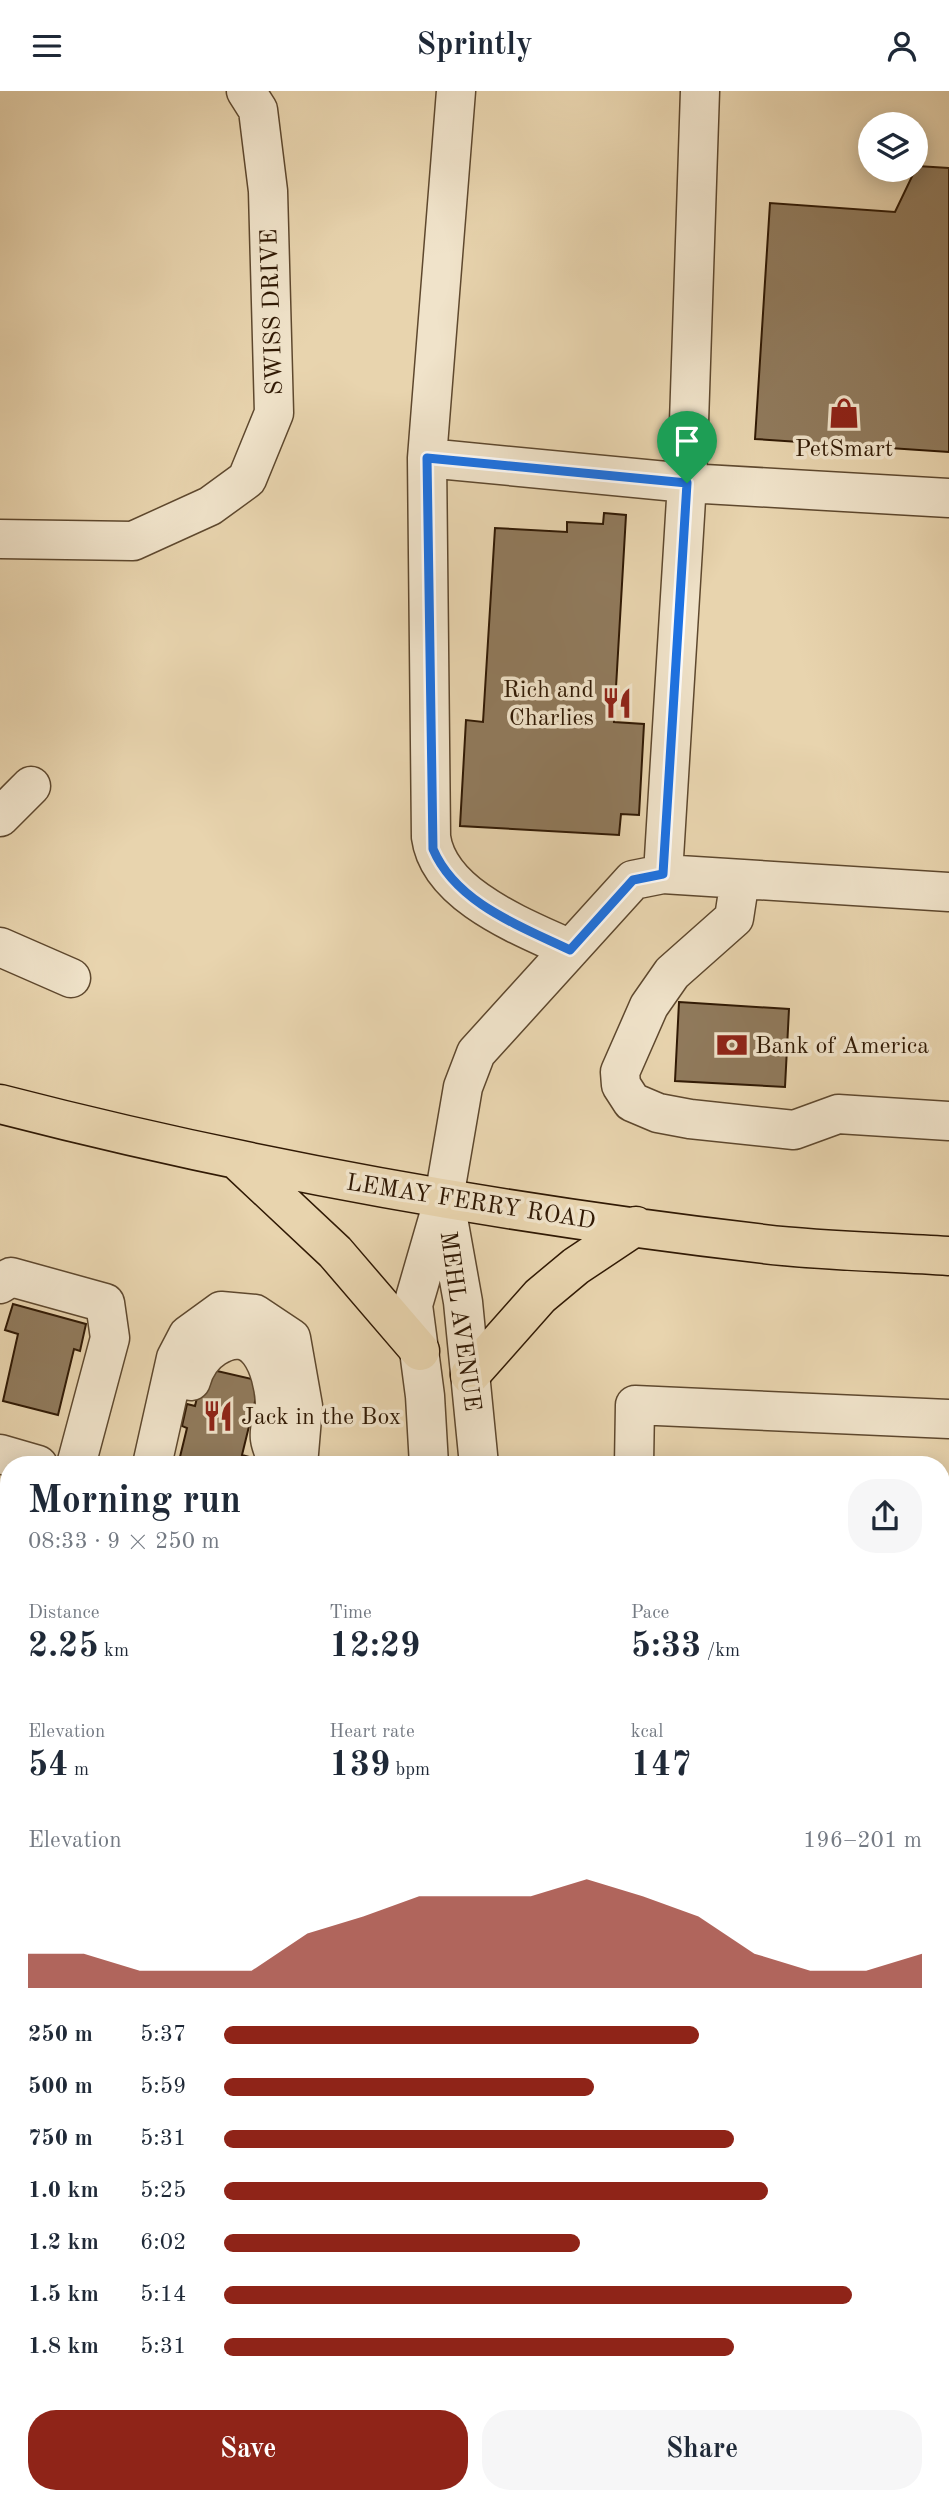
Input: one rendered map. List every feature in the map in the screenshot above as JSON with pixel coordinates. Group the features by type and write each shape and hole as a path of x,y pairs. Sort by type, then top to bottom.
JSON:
{"main road":[{"name":"LEMAY FERRY ROAD","path":"0,1104 238,1161 444,1198 766,1244 949,1256"},
{"path":"238,1161 334,1252 420,1351"},
{"path":"470,1375 540,1296 576,1266 636,1226"}],"street":[{"name":"SWISS DRIVE","path":"0,539 133,541 210,506 247,479 274,413 268,191 258,110 246,91"},
{"path":"456,91 427,458 433,849 439,862 451,876 494,913 570,950"},
{"path":"663,874 687,483 700,91"},
{"path":"427,458 687,483 949,498"},
{"path":"0,817 31,786"},
{"path":"444,1198 463,1087 476,1053 633,880 663,874 949,892"},
{"path":"740,879 734,918 672,973 655,995 620,1072 621,1085 632,1103 658,1113 690,1119 794,1130 838,1114 949,1121"},
{"path":"0,947 71,978"},
{"name":"MEHL AVENUE","path":"428,1456 420,1351 413,1305 444,1198"},
{"name":"MEHL AVENUE","path":"444,1198 463,1302 478,1456"},
{"path":"0,1284 11,1277 105,1303 110,1338 78,1456"},
{"path":"154,1456 176,1358 188,1335 221,1311 255,1314 291,1338 303,1406 299,1456"},
{"path":"171,1456 194,1371 210,1351 233,1340 249,1342 261,1351 270,1372 275,1404 270,1439 276,1456"},
{"path":"634,1456 635,1405 949,1419"}],"building":[{"path":"928,167 949,168 949,452 755,439 770,203 895,212 909,182 928,182"},
{"path":"604,513 626,515 614,722 644,724 639,815 621,814 619,835 460,826 466,720 483,722 495,528 567,532 567,522 603,524"},
{"name":"Bank of America","path":"679,1002 789,1009 785,1087 675,1081"},
{"path":"13,1304 86,1324 80,1351 74,1349 58,1415 3,1401 18,1334 5,1330"},
{"name":"Jack in the Box","path":"204,1368 260,1381 242,1455 246,1456 180,1456 187,1428 182,1426 187,1404 195,1406"}],"place":[{"name":"PetSmart","path":"844,413"},
{"name":"Rich and Charlies","path":"617,703"},
{"name":"Bank of America","path":"732,1045"},
{"name":"Jack in the Box","path":"218,1416"}],"route":[{"path":"427,458 687,483 663,874 633,880 570,950 494,913 451,876 439,862 433,849 427,458"}]}
